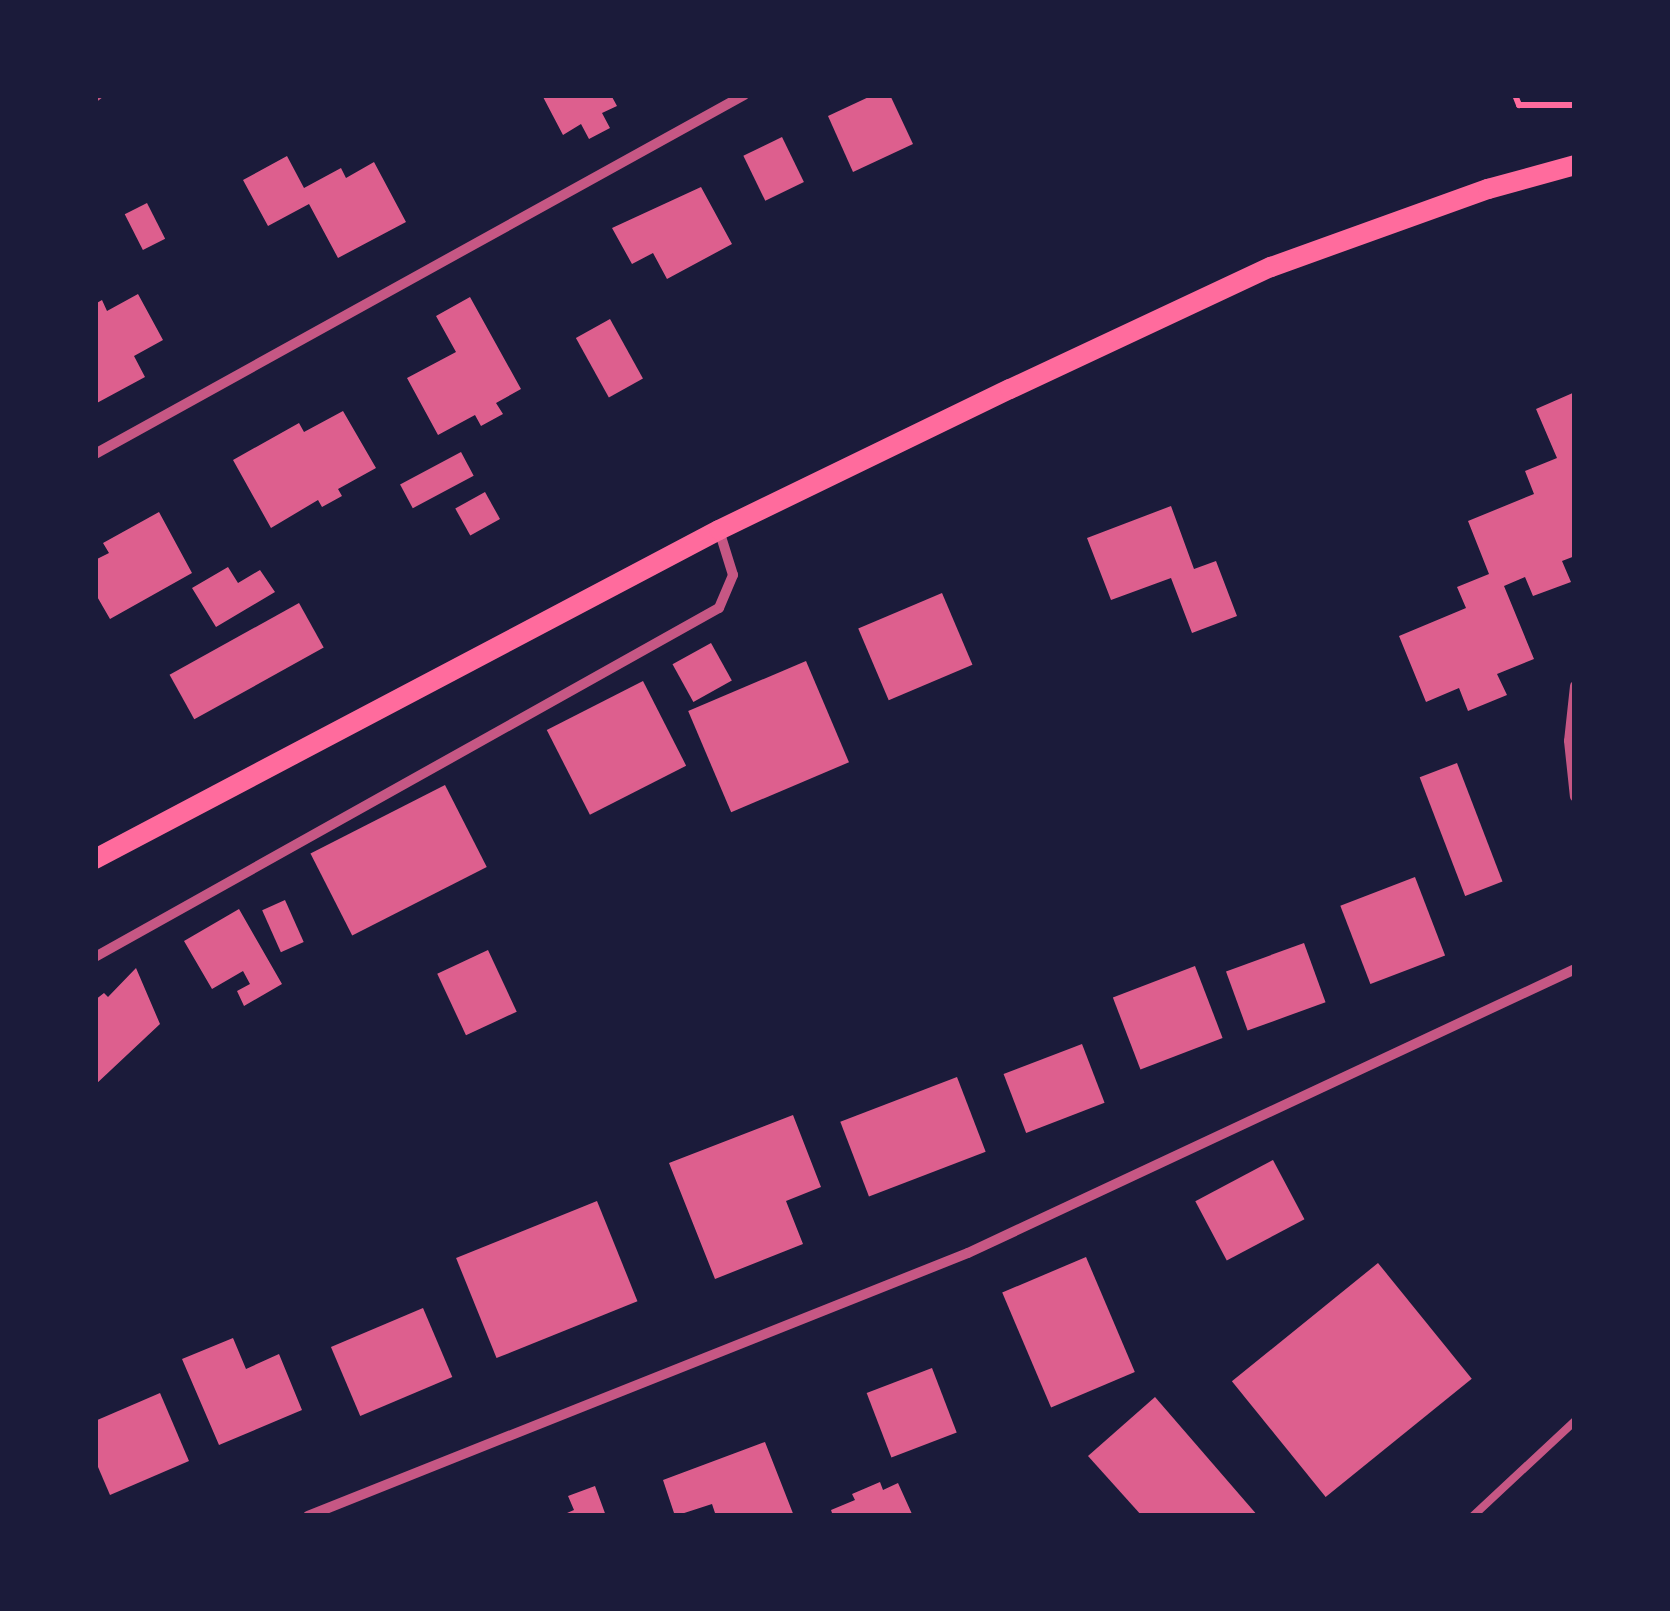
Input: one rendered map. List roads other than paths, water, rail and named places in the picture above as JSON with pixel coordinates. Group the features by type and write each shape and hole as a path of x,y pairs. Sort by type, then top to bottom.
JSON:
{"main road":[{"path":"95,859 720,530 1271,267 1488,188 1575,165"}],"street":[{"path":"95,454 744,95"},
{"path":"95,957 719,608 734,575 720,530"},
{"path":"1575,686 1569,742 1575,797"},
{"path":"308,1516 968,1254 1575,969"}],"lane":[{"path":"1473,1516 1575,1420"}]}
